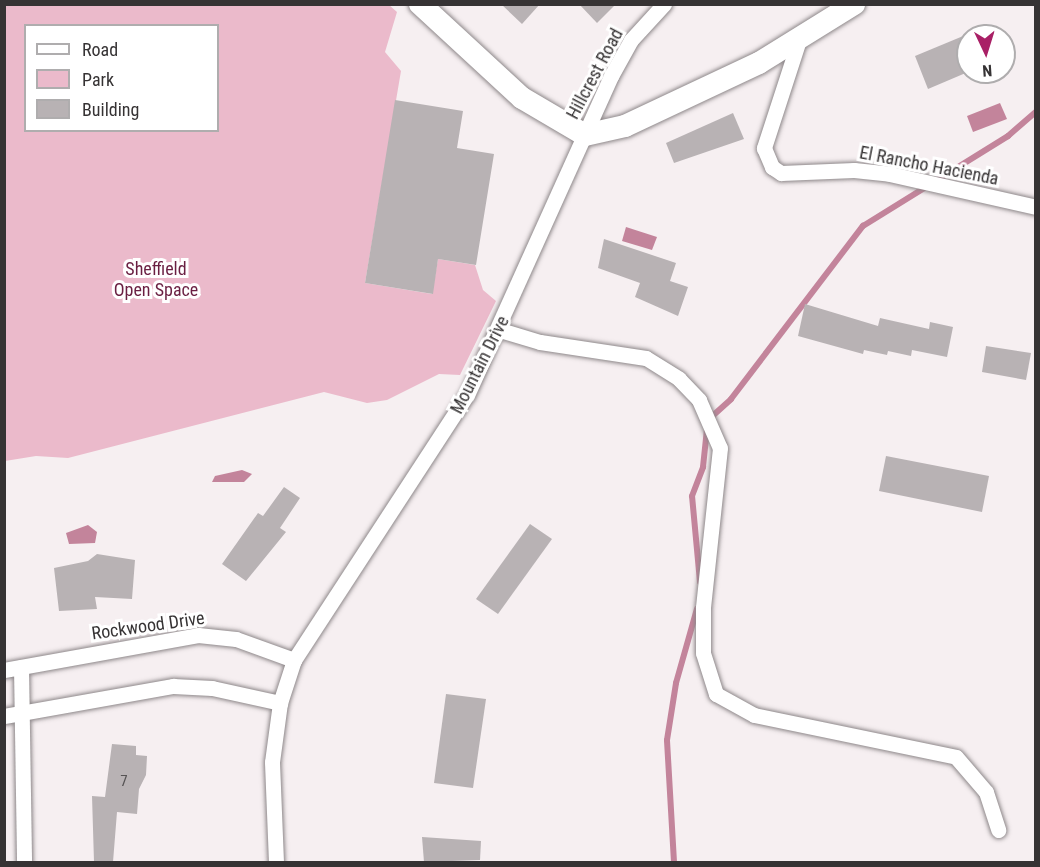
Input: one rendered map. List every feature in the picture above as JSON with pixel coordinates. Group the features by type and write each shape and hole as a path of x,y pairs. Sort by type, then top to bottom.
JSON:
{"main road":[{"path":"420,4 522,98 585,135 625,126 799,40 854,4"}],"street":[{"name":"Hillcrest Road","path":"585,135 631,40 664,4"},
{"name":"El Rancho Hacienda","path":"799,40 764,148 766,158 781,173 854,170 890,174 1035,207"},
{"name":"Mountain Drive","path":"276,862 272,783 280,703 294,660 456,414 500,330 585,135"},
{"path":"500,330 540,342 646,358 699,400 716,428 720,448 703,608 703,653 716,694 754,714 956,757 986,792 999,830"},
{"name":"Rockwood Drive","path":"4,670 198,635 236,639 294,660"},
{"path":"21,667 24,862"},
{"path":"4,716 173,686 212,688 280,703"}],"green space":[{"name":"Sheffield Open Space","path":"4,5 389,5 397,12 385,52 401,71 365,283 432,294 438,259 475,265 483,290 496,301 460,375 439,374 387,400 367,403 324,392 68,458 36,456 5,461"}],"shaded area":[{"path":"1000,103 1007,119 973,132 967,116"},
{"path":"626,227 657,237 652,250 622,241"},
{"path":"242,470 252,474 244,482 212,482 215,476"},
{"path":"88,525 97,532 95,543 69,544 66,533"}],"building":[{"path":"501,4 540,4 522,24"},
{"path":"579,4 616,4 597,23"},
{"path":"956,39 956,77 928,89 915,56"},
{"path":"395,100 463,111 457,148 494,154 476,265 438,259 433,294 365,283"},
{"path":"733,113 744,139 674,163 666,143"},
{"path":"604,239 676,263 670,281 688,287 678,316 635,297 640,283 598,268"},
{"path":"805,304 878,326 880,318 929,329 930,322 953,327 947,357 912,350 911,356 888,351 887,355 864,350 863,354 798,336"},
{"path":"986,346 1031,353 1026,380 982,372"},
{"path":"886,456 989,476 982,512 879,491"},
{"path":"284,487 300,498 280,528 286,532 246,581 222,564 258,513 263,516"},
{"path":"530,524 552,539 498,614 476,599"},
{"path":"97,554 135,560 132,599 95,597 97,609 59,611 54,568 88,561"},
{"path":"446,694 486,699 473,788 434,783"},
{"path":"112,744 136,746 136,755 147,756 146,775 139,789 137,814 117,812 113,862 94,862 92,796 105,797"},
{"path":"422,837 481,841 480,860 424,862"}],"waterway":[{"path":"708,420 731,399 863,226 1008,136 1036,112"},
{"path":"700,582 692,496 703,467 707,429"},
{"path":"674,862 667,740 676,683 697,609"}]}
